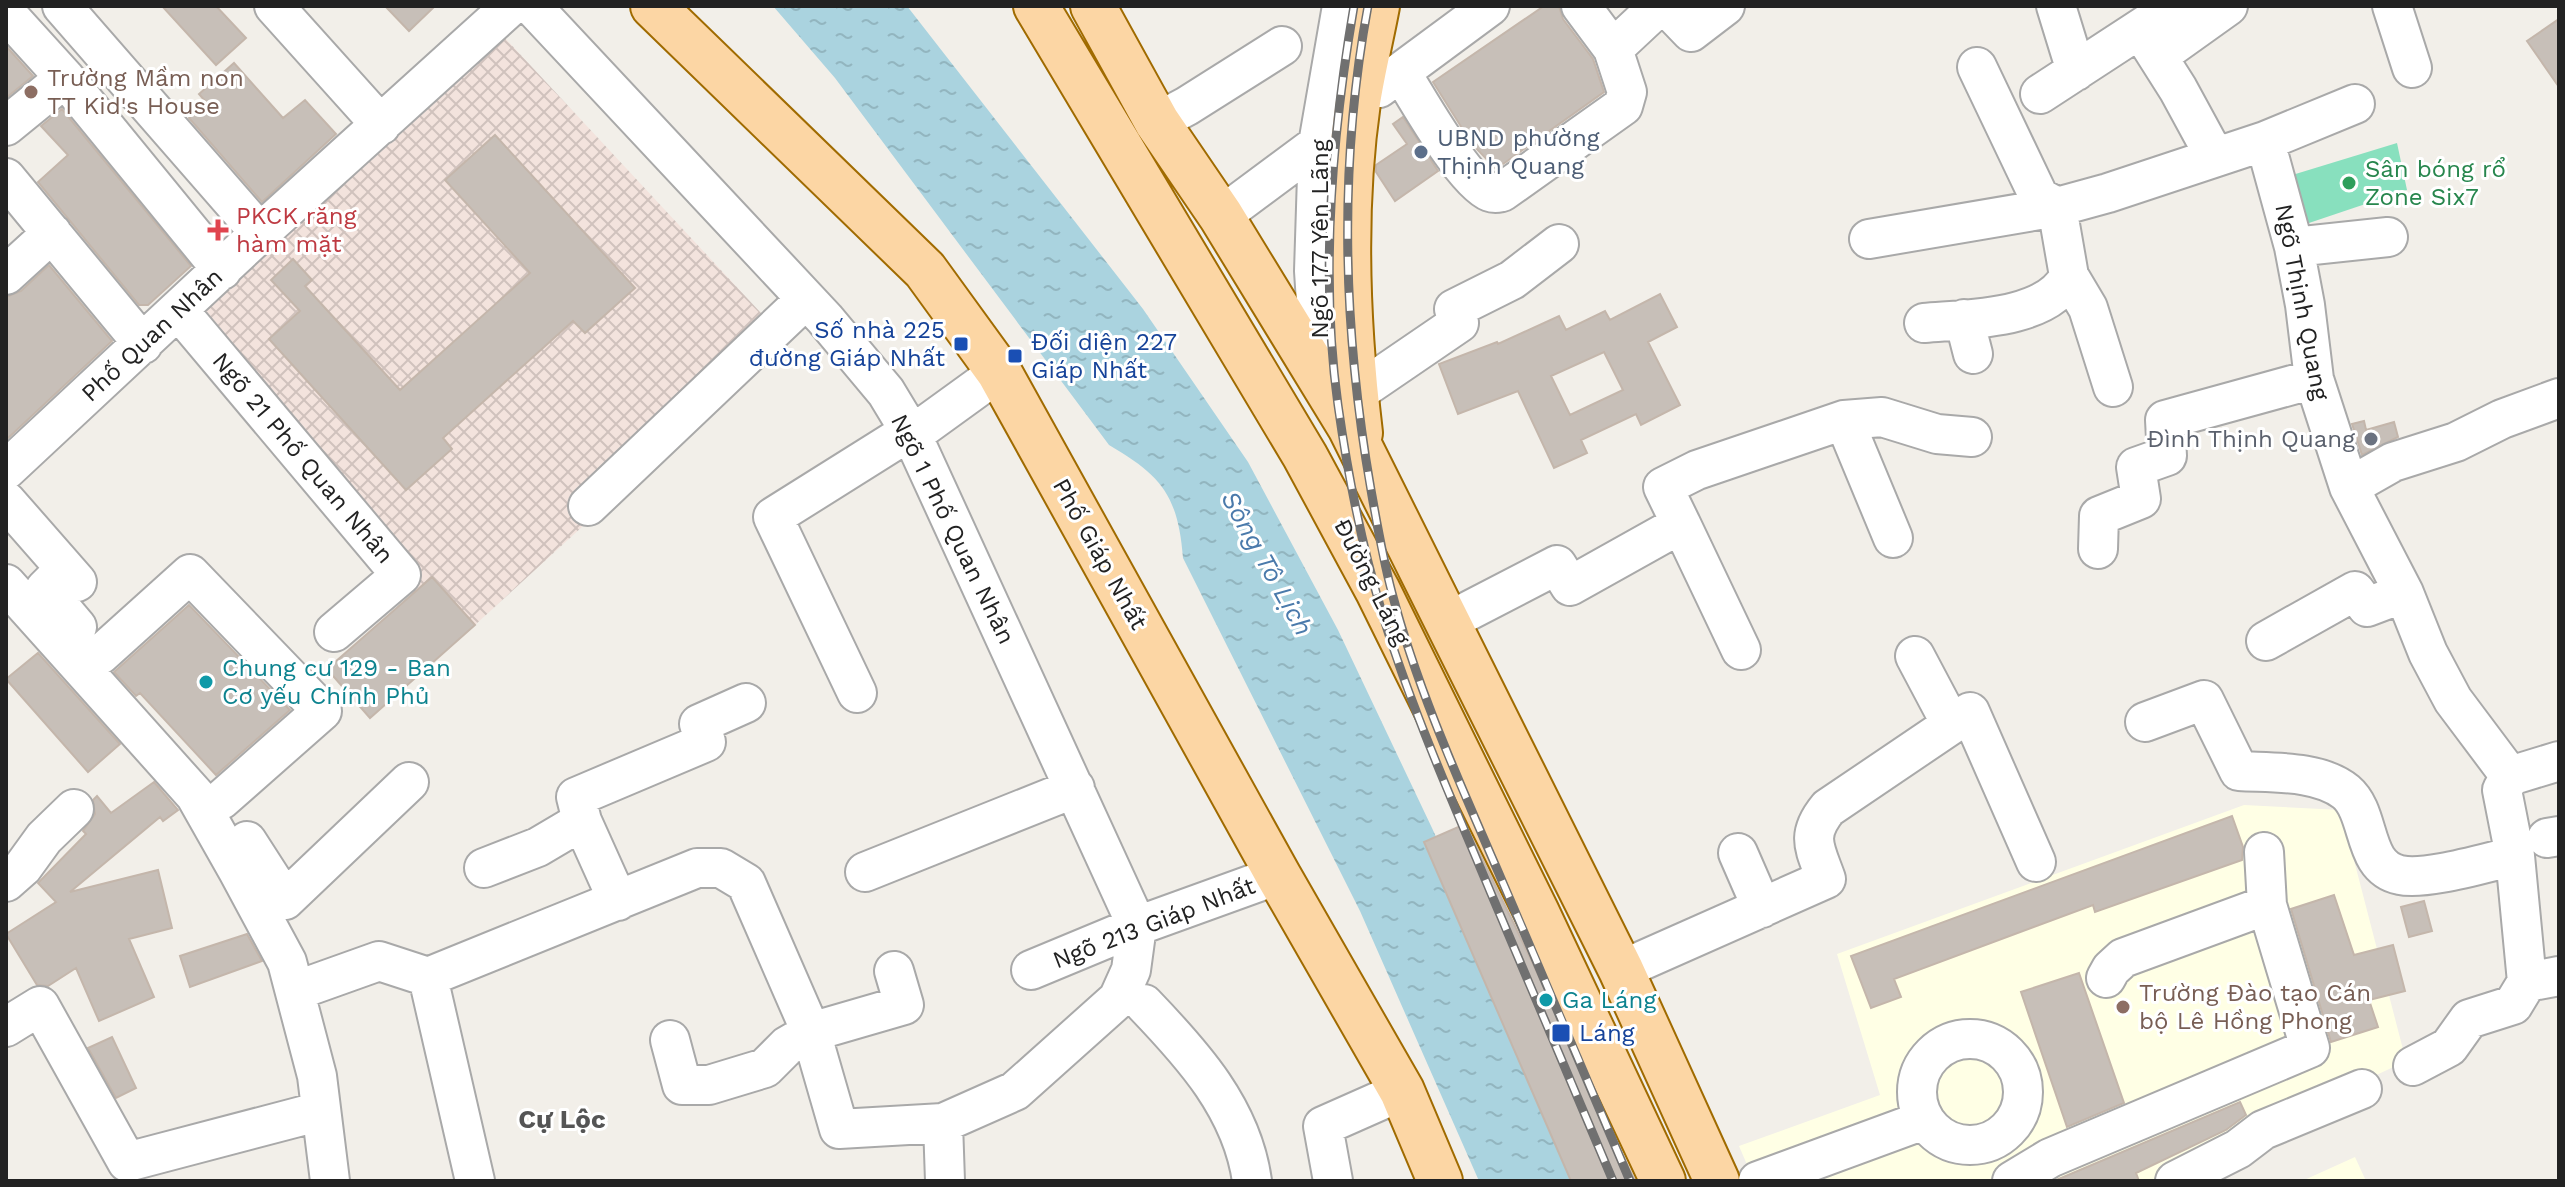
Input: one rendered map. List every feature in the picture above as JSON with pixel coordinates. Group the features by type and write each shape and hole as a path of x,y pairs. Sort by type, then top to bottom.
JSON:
{"main road":[{"name":"Phố Giáp Nhất","path":"653,6 925,270 999,372 1278,875 1402,1091 1440,1181"},
{"name":"Đường Láng","path":"1036,6 1305,456 1378,591 1663,1181"},
{"name":"Đường Láng","path":"1093,6 1157,122 1338,386 1362,451 1621,970 1717,1181"},
{"path":"1338,386 1349,330 1349,196 1358,103 1377,6"},
{"path":"1642,1134 1687,1115"}],"street":[{"path":"62,6 260,233"},
{"path":"274,6 381,125"},
{"name":"Phố Quan Nhân","path":"6,470 260,233 511,6"},
{"name":"Ngõ 1 Phố Quan Nhân","path":"532,6 806,299 886,392 911,433 1137,926"},
{"name":"Ngõ 177 Yên Lãng","path":"1338,386 1314,271 1318,144 1342,6"},
{"path":"1221,216 1318,144 1358,103 1490,6"},
{"path":"1401,72 1455,158 1482,187 1497,193 1623,106 1627,92 1613,49 1581,6"},
{"path":"1613,49 1659,6"},
{"path":"1666,6 1691,32 1725,6"},
{"path":"2056,6 2076,71"},
{"path":"2149,42 2175,6"},
{"path":"2040,94 2076,71 2228,6"},
{"path":"2392,6 2412,68"},
{"path":"6,13 65,78 222,270"},
{"path":"2149,42 2215,157"},
{"path":"1157,122 1282,46"},
{"path":"1977,67 2039,197 2057,207"},
{"path":"6,126 65,78"},
{"path":"1869,239 2057,207 2108,193 2265,141 2355,104"},
{"name":"Ngõ Thịnh Quang","path":"2265,141 2294,247 2314,379 2349,487 2404,593 2428,653 2453,700 2510,776"},
{"path":"6,178 143,344"},
{"path":"2057,207 2069,276 2088,308 2113,387"},
{"path":"6,275 52,233"},
{"path":"2294,247 2388,237"},
{"path":"1338,386 1459,323 1454,309 1512,280 1559,244"},
{"path":"1924,323 1969,336 2026,309 2065,284 2069,276"},
{"path":"588,506 806,299"},
{"name":"Ngõ 21 Phố Quan Nhân","path":"179,311 401,575 334,632"},
{"path":"857,693 773,517 911,433 999,372"},
{"path":"2098,549 2099,516 2141,499 2136,467 2167,456 2165,420 2314,379"},
{"path":"2349,487 2393,462 2456,442 2502,419 2559,398"},
{"path":"1741,650 1663,487 1697,470 1844,420 1882,417 1937,434 1972,437"},
{"path":"1844,420 1893,538"},
{"path":"6,501 71,576 45,589 221,800 285,900 409,782"},
{"path":"1447,622 1557,565 1570,586 1681,524"},
{"path":"100,655 190,574 322,711 221,800"},
{"path":"6,584 195,795 287,962 317,1076 330,1181"},
{"path":"2266,641 2355,591 2367,607 2404,593"},
{"path":"1915,656 1951,724"},
{"path":"2145,722 2204,700 2239,771 2293,774 2321,780 2345,792 2357,806 2377,860 2389,871 2401,876 2418,876 2540,843"},
{"path":"618,901 582,821 576,797 706,742 699,724 746,703"},
{"path":"1621,970 1826,879 1812,841 1818,820 1828,808 1970,712 2036,862"},
{"path":"2413,1066 2449,1047 2469,1019 2513,1005 2543,979 2540,843 2502,790 2510,776 2559,761"},
{"path":"865,872 1075,788"},
{"path":"6,882 74,809"},
{"path":"484,868 538,847 582,821"},
{"path":"2012,1181 2050,1158 2310,1048 2267,905 2264,852"},
{"path":"1738,853 1762,908"},
{"path":"295,991 379,961 428,977 697,868 721,868 746,883 811,1032 839,1129 943,1123 1015,1091 1118,999 1131,970 1137,926"},
{"name":"Ngõ 213 Giáp Nhất","path":"1031,970 1137,926 1278,875"},
{"path":"2106,978 2123,958 2267,905"},
{"path":"670,1040 682,1085 709,1085 765,1068 787,1046 811,1032 904,1005 894,971"},
{"path":"428,977 475,1181"},
{"path":"1144,1004 1185,1047 1220,1094 1249,1159 1252,1181"},
{"path":"6,1027 40,1006 127,1162 321,1111"},
{"path":"1962,1040 1988,1043 2010,1057 2019,1071 2024,1088 2022,1105 2015,1121 2004,1134 1989,1142 1971,1146 1953,1142 1937,1134 1924,1120 1918,1103 1917,1086 1922,1069 1932,1055 1946,1045 1962,1040"},
{"path":"2175,1181 2238,1149 2263,1130 2362,1089"},
{"path":"1333,1181 1323,1126 1402,1091"},
{"path":"1758,1181 1924,1120"},
{"path":"943,1123 945,1181"},
{"path":"1989,1142 2006,1181"}],"shaded area":[{"path":"504,37 786,340 475,625 432,577 409,597 175,329"},
{"name":"Trường Đào tạo Cán bộ Lê Hồng Phong","path":"2244,805 2341,810 2406,1061 2219,1150 2167,1181 1754,1181 1739,1146 1880,1095 1837,954"},
{"path":"2355,1157 2366,1181 2302,1181"}],"green space":[{"name":"Sân bóng rổ Zone Six7","path":"2397,143 2407,190 2306,224 2289,176"}],"water":[{"name":"Sông Tô Lịch","path":"773,6 907,6 1143,309 1248,462 1338,630 1593,1181 1479,1181 1360,911 1183,558 1177,519 1164,490 1142,467 1109,445 835,78"}],"building":[{"path":"162,6 216,6 246,38 216,65"},
{"path":"385,6 435,6 409,31"},
{"path":"1544,6 1559,6 1563,19 1593,59 1604,92 1496,169 1472,144 1433,82"},
{"path":"2559,19 2559,87 2527,41"},
{"path":"6,46 33,76 6,98"},
{"path":"234,63 283,118 305,100 336,134 262,202 189,118 206,102 199,94"},
{"path":"62,109 191,266 148,305 139,305 38,182 68,155 41,126"},
{"name":"UBND phường Thịnh Quang","path":"1403,117 1438,171 1395,201 1376,172 1376,165 1407,144 1393,124"},
{"path":"495,135 635,288 585,333 573,321 443,438 452,449 406,490 269,339 300,311 271,280 293,259 312,280 305,286 400,390 530,273 445,180"},
{"path":"49,265 112,341 6,440 6,297 21,291"},
{"path":"1660,294 1677,327 1648,342 1680,405 1641,425 1636,414 1581,440 1587,453 1554,468 1518,391 1458,414 1439,364 1498,344 1559,316 1566,330 1605,311 1610,320","holes":["1604,352 1623,390 1570,415 1551,376"]},
{"path":"2364,421 2366,430 2394,422 2398,437 2362,455 2352,424"},
{"path":"432,577 475,625 370,718 327,669"},
{"name":"Chung cư 129 - Ban Cơ yếu Chính Phủ","path":"189,605 290,710 216,775 140,693 136,696 114,672"},
{"path":"38,653 120,744 88,772 6,679"},
{"path":"154,782 178,810 163,821 160,817 70,892 158,870 172,928 129,939 154,997 99,1021 76,968 48,986 37,985 6,934 56,902 38,883 86,834 83,831 95,814 93,800 97,796 111,813"},
{"path":"2232,816 2243,847 2242,860 2095,912 2093,905 1894,979 1901,997 1871,1008 1851,956"},
{"path":"1465,824 1635,1181 1571,1181 1424,842"},
{"path":"2334,895 2354,955 2393,945 2405,991 2369,1000 2378,1027 2331,1042 2291,909"},
{"path":"2424,901 2432,931 2409,937 2401,907"},
{"path":"247,934 262,961 190,987 180,956"},
{"path":"2079,973 2124,1103 2067,1127 2021,992"},
{"path":"112,1037 136,1088 116,1098 88,1048"},
{"path":"2240,1102 2246,1115 2226,1130 2136,1173 2139,1181 2054,1181"}],"railway":[{"path":"1354,6 1340,104 1329,256 1338,405 1362,538 1394,651 1420,720 1613,1181"},
{"path":"1368,6 1352,127 1348,248 1354,370 1371,490 1386,567 1413,664 1439,733 1630,1181"}],"place":[{"name":"Trường Mầm non TT Kid's House","path":"31,92"},
{"name":"UBND phường Thịnh Quang","path":"1421,152"},
{"name":"Sân bóng rổ Zone Six7","path":"2349,183"},
{"name":"PKCK răng hàm mặt","path":"218,230"},
{"name":"Số nhà 225 đường Giáp Nhất","path":"961,344"},
{"name":"Đối diện 227 Giáp Nhất","path":"1015,356"},
{"name":"Đình Thịnh Quang","path":"2371,439"},
{"name":"Chung cư 129 - Ban Cơ yếu Chính Phủ","path":"206,682"},
{"name":"Ga Láng","path":"1546,1000"},
{"name":"Trường Đào tạo Cán bộ Lê Hồng Phong","path":"2123,1007"},
{"name":"Láng","path":"1561,1033"}],"district":[{"name":"Cự Lộc","path":"562,1119"}]}
